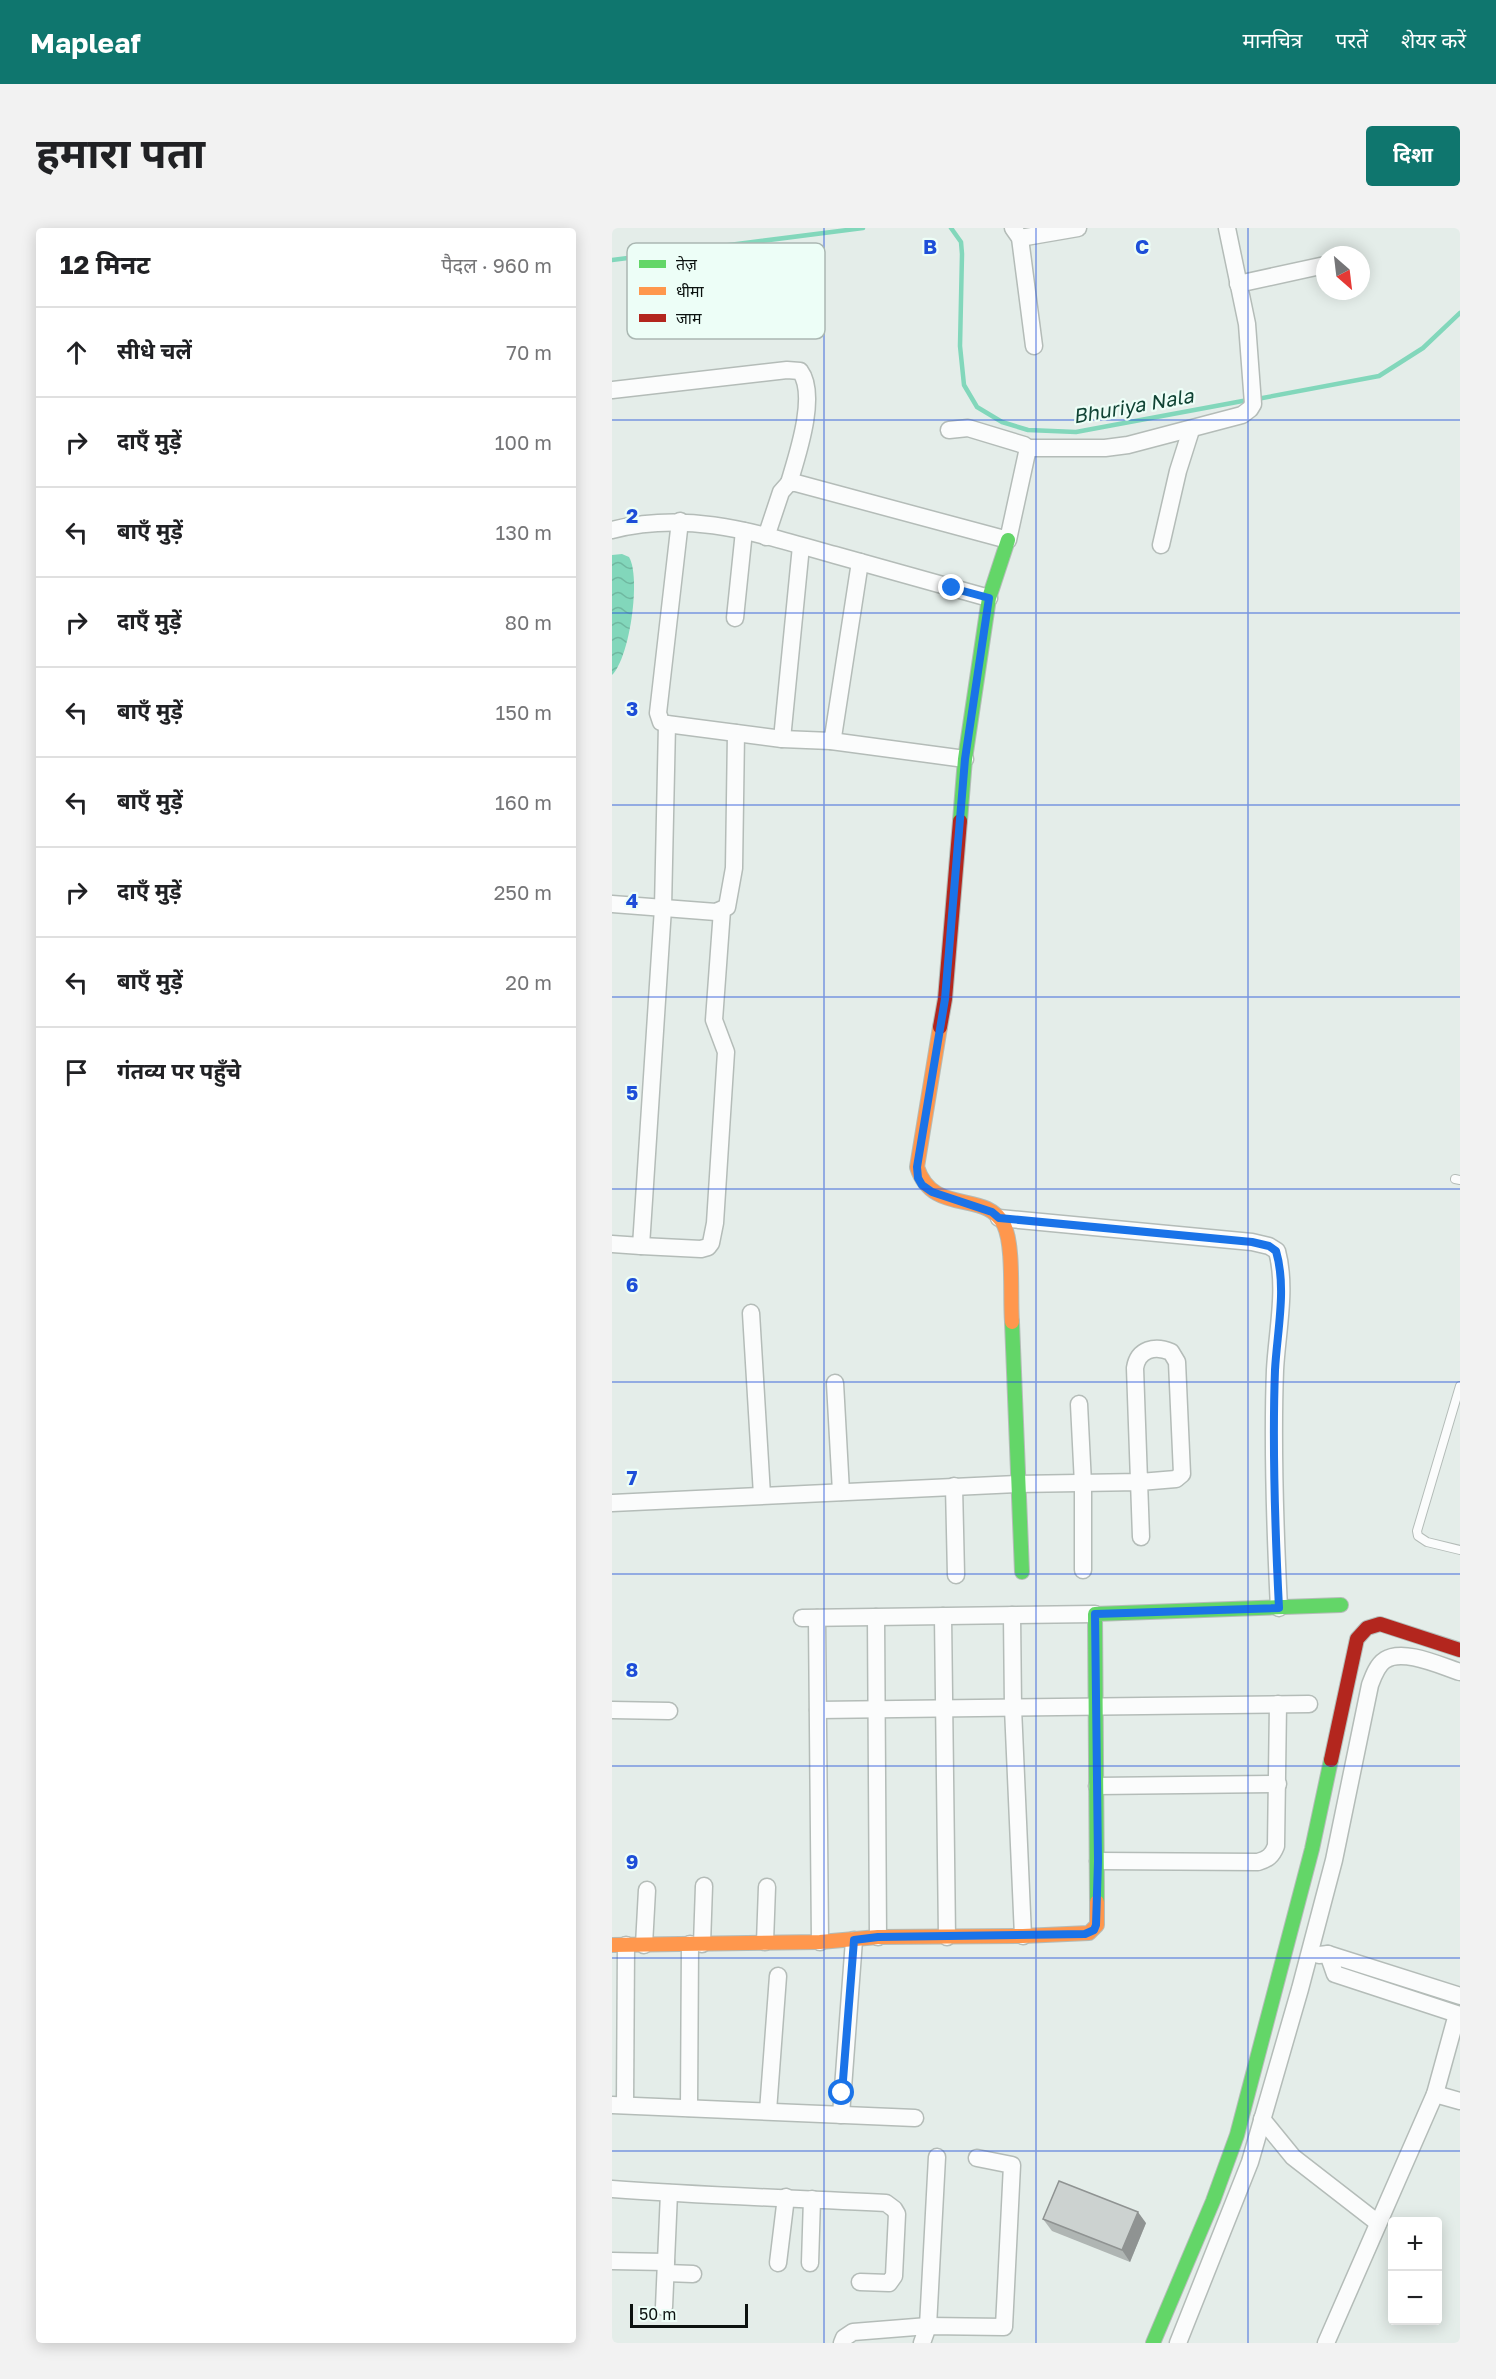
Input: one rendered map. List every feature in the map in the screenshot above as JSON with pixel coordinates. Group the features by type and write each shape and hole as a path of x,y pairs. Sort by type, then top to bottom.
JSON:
{"street":[{"path":"1034,346 1017,233 1078,228"},
{"path":"949,430 968,428 1028,448 1105,448 1191,430 1247,413 1253,404 1247,324 1227,228"},
{"path":"1238,284 1316,267"},
{"path":"612,390 787,370 800,371 806,382 804,425 789,483 781,492 766,537"},
{"path":"1161,545 1178,471 1191,430"},
{"path":"1022,1572 1008,1238 1005,1227 992,1212 932,1192 922,1185 918,1178 917,1167 945,999 965,759 989,598 1008,540 1028,448"},
{"path":"789,483 1008,540"},
{"path":"612,530 650,522 680,521 744,531 989,598"},
{"path":"680,521 658,714 661,722 782,739 831,741 965,759"},
{"path":"735,618 744,531"},
{"path":"782,739 801,546"},
{"path":"831,741 860,562"},
{"path":"641,1246 663,908 667,724"},
{"path":"612,904 722,910 727,907 734,868 736,733"},
{"path":"612,1244 701,1249 708,1247 711,1243 715,1223 726,1052 714,1020 722,910"},
{"path":"999,1218 1252,1242 1269,1246 1276,1251 1280,1262 1275,1370 1275,1518 1279,1608"},
{"path":"751,1314 762,1495"},
{"path":"612,1503 954,1486 1083,1484 1140,1482 1176,1479 1182,1474 1177,1362 1172,1352 1152,1348 1143,1352 1136,1362 1140,1482 1141,1537"},
{"path":"835,1383 841,1492"},
{"path":"1079,1404 1083,1484 1083,1570"},
{"path":"954,1486 956,1575"},
{"path":"820,1942 818,1710 809,1618 1095,1614 1341,1605"},
{"path":"915,2118 619,2105 619,1945 820,1942 878,1937 1023,1936 1085,1934 1094,1930 1098,1861 1095,1614"},
{"path":"1012,1615 1013,1708 1023,1936"},
{"path":"943,1616 946,1936"},
{"path":"876,1617 878,1937"},
{"path":"1153,2343 1213,2201 1230,2155 1255,2071 1312,1849 1357,1638 1364,1628 1380,1624 1460,1650"},
{"path":"1179,2343 1250,2162 1334,1860 1370,1685 1377,1669 1385,1660 1399,1656 1417,1658 1460,1672"},
{"path":"1343,1702 1366,1702"},
{"path":"1098,1861 1258,1862 1267,1860 1273,1855 1276,1846 1278,1704"},
{"path":"818,1710 1309,1704"},
{"path":"612,1710 669,1712"},
{"path":"1097,1786 1278,1784"},
{"path":"689,2108 696,1944 704,1886"},
{"path":"765,1942 767,1887"},
{"path":"644,1945 647,1890"},
{"path":"841,2115 854,1940"},
{"path":"1286,1948 1309,1955 1328,1954 1460,1996"},
{"path":"1326,2343 1435,2094 1457,2014 1335,1974 1328,1954"},
{"path":"768,2111 778,1977"},
{"path":"1435,2094 1460,2101"},
{"path":"1262,2119 1293,2157 1378,2223"},
{"path":"1230,2155 1250,2162"},
{"path":"922,2343 928,2326 937,2157"},
{"path":"842,2343 844,2338 853,2332 928,2326 1004,2327 1012,2165 976,2158"},
{"path":"612,2189 886,2203 897,2214 892,2280 885,2284 860,2282"},
{"path":"664,2307 669,2193"},
{"path":"778,2263 786,2197"},
{"path":"810,2263 812,2199"},
{"path":"612,2261 666,2267 693,2274"}],"lane":[{"path":"1460,1386 1417,1531 1418,1536 1427,1542 1460,1550"}],"water":[{"path":"622,554 629,557 632,567 634,598 624,652 612,675 612,555"}],"building":[{"path":"1059,2181 1138,2212 1122,2250 1043,2219"}],"waterway":[{"name":"Bhuriya Nala","path":"745,243 863,228"},
{"name":"Bhuriya Nala","path":"951,228 961,242 962,254 960,346 964,385 977,407 1002,422 1028,430 1076,432 1248,400"},
{"name":"Bhuriya Nala","path":"612,260 627,258"},
{"name":"Bhuriya Nala","path":"1257,399 1379,376 1423,348 1460,313"}],"traffic: fast":[{"path":"960,821 965,759 989,598 1008,540"},
{"path":"1012,1322 1022,1572"},
{"path":"1097,1902 1095,1614 1341,1605"},
{"path":"1153,2343 1213,2201 1237,2135 1312,1849 1331,1760"}],"traffic: slow":[{"path":"940,1027 917,1167 925,1182 935,1192 947,1198 985,1208 996,1214 1004,1225 1010,1258 1012,1322"},
{"path":"612,1945 820,1942 878,1937 1089,1933 1097,1925 1097,1902"}],"traffic: jam":[{"path":"940,1027 945,999 960,821"},
{"path":"1331,1760 1357,1639 1367,1628 1380,1624 1460,1650"}],"route":[{"path":"842,2093 854,1940 878,1937 1085,1934 1094,1930 1098,1861 1095,1614 1279,1608 1275,1518 1275,1370 1280,1262 1276,1251 1269,1246 1252,1242 999,1218 992,1212 932,1192 922,1185 918,1178 917,1167 925,1109 945,999 965,759 989,598 952,588"}]}
